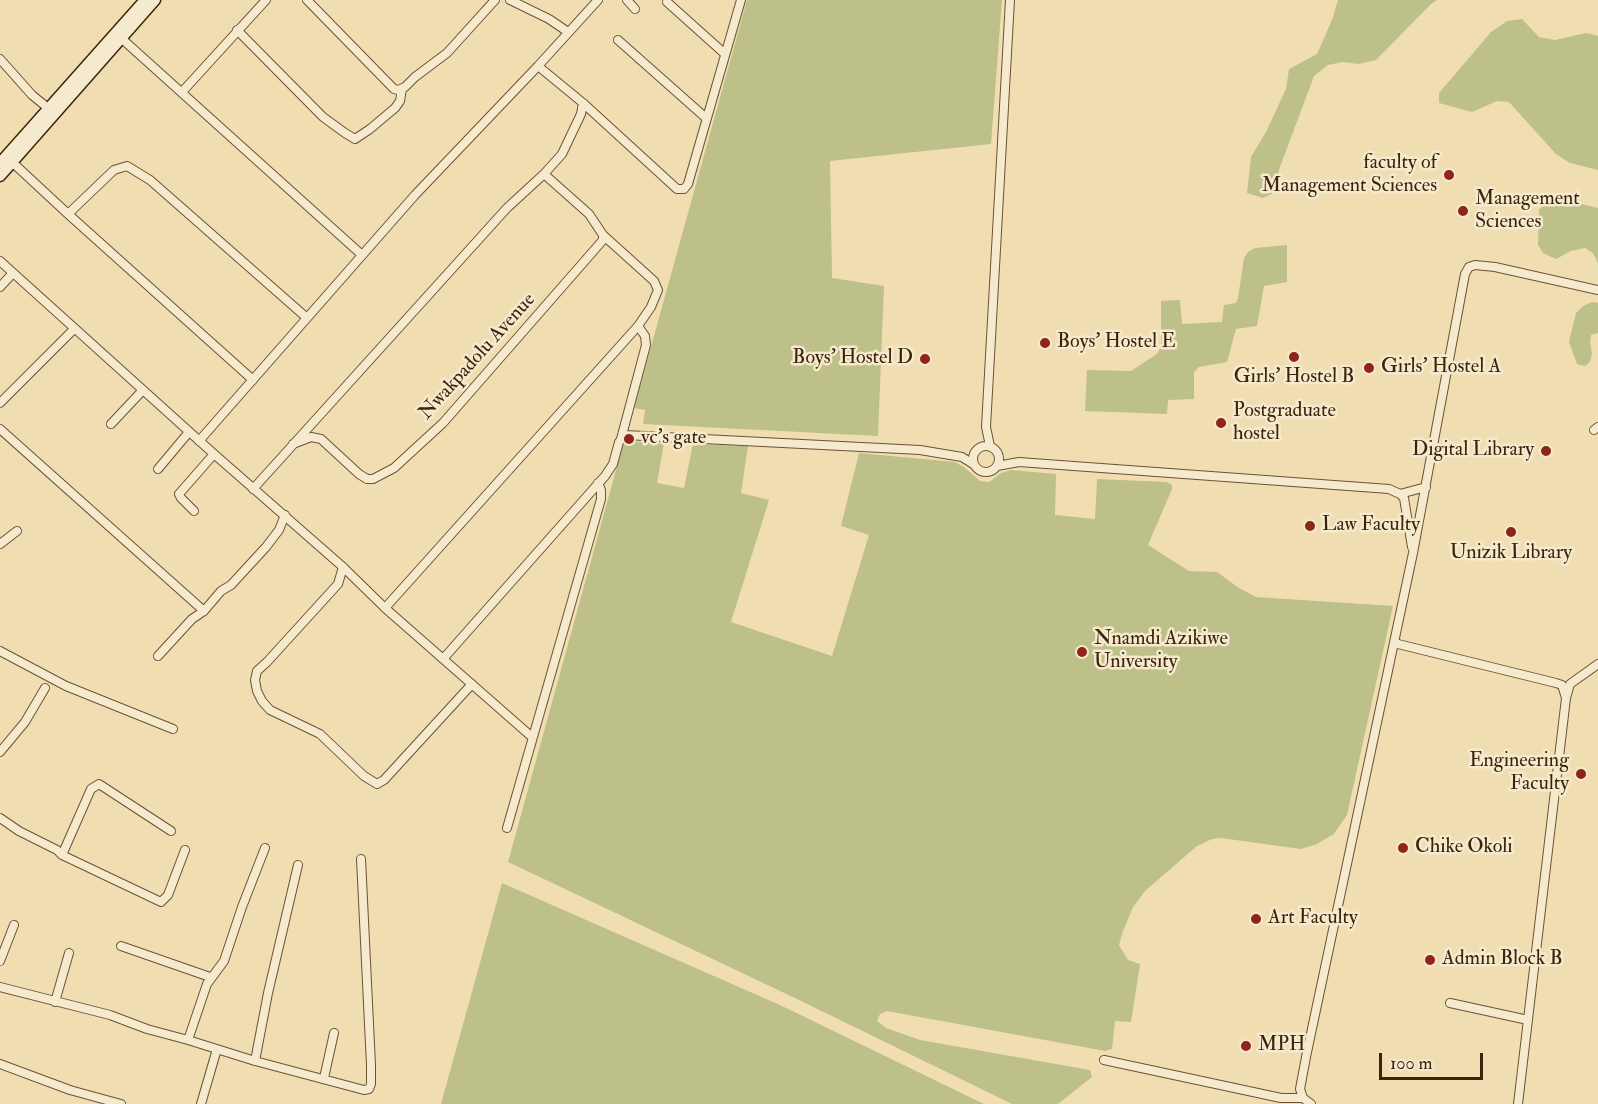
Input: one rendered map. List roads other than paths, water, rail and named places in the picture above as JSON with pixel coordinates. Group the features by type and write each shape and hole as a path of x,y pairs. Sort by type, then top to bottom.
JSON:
{"street":[{"path":"0,163 145,0"},
{"path":"0,176 155,0"},
{"path":"182,92 266,0"},
{"path":"307,0 394,89 402,89"},
{"path":"237,30 323,117 355,139 395,108 400,101 402,89 447,53 495,0"},
{"path":"510,0 549,19 568,32"},
{"path":"199,441 415,195 598,0"},
{"path":"627,0 635,9"},
{"path":"538,66 677,189 684,189 688,184 741,0"},
{"path":"1010,0 986,427 990,446 998,454 1019,462"},
{"path":"667,2 725,54"},
{"path":"122,38 362,255"},
{"path":"618,40 706,118"},
{"path":"0,59 32,95 48,108"},
{"path":"253,489 507,208 562,154 581,114 583,104"},
{"path":"12,162 253,380"},
{"path":"68,214 114,170 127,166 150,180 307,318"},
{"path":"386,608 638,326 651,307 658,290 654,281 603,235 589,214 544,174"},
{"name":"Nwakpadolu Avenue","path":"293,444 311,437 321,439 367,479 373,479 394,468 442,423 598,246 603,240 603,235"},
{"path":"0,261 532,737"},
{"path":"1311,1104 1303,1098 1300,1089 1413,553 1465,274 1468,267 1475,265 1495,267 1598,290"},
{"path":"0,287 13,273"},
{"path":"443,659 613,464 646,345 645,336 638,326"},
{"path":"0,403 74,329"},
{"path":"111,424 142,390"},
{"path":"973,464 976,450 986,427"},
{"path":"0,429 204,610"},
{"path":"158,469 189,432"},
{"path":"621,438 629,434 920,450 962,457 981,472 987,473 997,466 1019,462 1389,489 1404,498 1413,553"},
{"path":"962,457 990,446"},
{"path":"194,511 179,494 214,454"},
{"path":"997,466 998,454"},
{"path":"507,828 601,499 598,483"},
{"path":"1400,494 1426,487"},
{"path":"158,656 192,619 204,610 221,591 231,585 267,547 279,530 285,515"},
{"path":"0,544 17,531"},
{"path":"343,567 338,584 257,671 255,680 257,691 270,710 320,734 364,776 376,784 384,780 472,684"},
{"path":"1394,643 1566,685 1598,664"},
{"path":"0,651 66,686 173,729"},
{"path":"1518,1104 1566,685"},
{"path":"0,752 25,722 45,688"},
{"path":"62,855 91,789 99,784 171,831"},
{"path":"0,818 62,855 161,902 168,895 185,850"},
{"path":"189,1040 210,978 224,961 265,848"},
{"path":"0,987 110,1015 147,1029 255,1061 364,1090 369,1089 371,1084 361,859"},
{"path":"255,1061 268,993 298,865"},
{"path":"0,961 14,925"},
{"path":"121,946 210,978"},
{"path":"55,1002 69,953"},
{"path":"1450,1003 1528,1020"},
{"path":"324,1078 334,1033"},
{"path":"201,1104 217,1049"},
{"path":"1104,1060 1281,1098 1303,1098"},
{"path":"0,1064 70,1090 121,1104"}],"place":[{"name":"faculty of Management Sciences","path":"1449,175"},
{"name":"Management Sciences","path":"1463,211"},
{"name":"Boys' Hostel E","path":"1045,343"},
{"name":"Girls' Hostel B","path":"1294,357"},
{"name":"Boys' Hostel D","path":"925,359"},
{"name":"Girls' Hostel A","path":"1369,368"},
{"name":"Postgraduate hostel","path":"1221,423"},
{"name":"vc's gate","path":"629,439"},
{"name":"Digital Library","path":"1546,451"},
{"name":"Law Faculty","path":"1310,526"},
{"name":"Unizik Library","path":"1511,532"},
{"name":"Nnamdi Azikiwe University","path":"1082,652"},
{"name":"Engineering Faculty","path":"1581,774"},
{"name":"Chike Okoli","path":"1403,848"},
{"name":"Art Faculty","path":"1256,919"},
{"name":"Admin Block B","path":"1430,960"},
{"name":"MPH","path":"1246,1046"}]}
